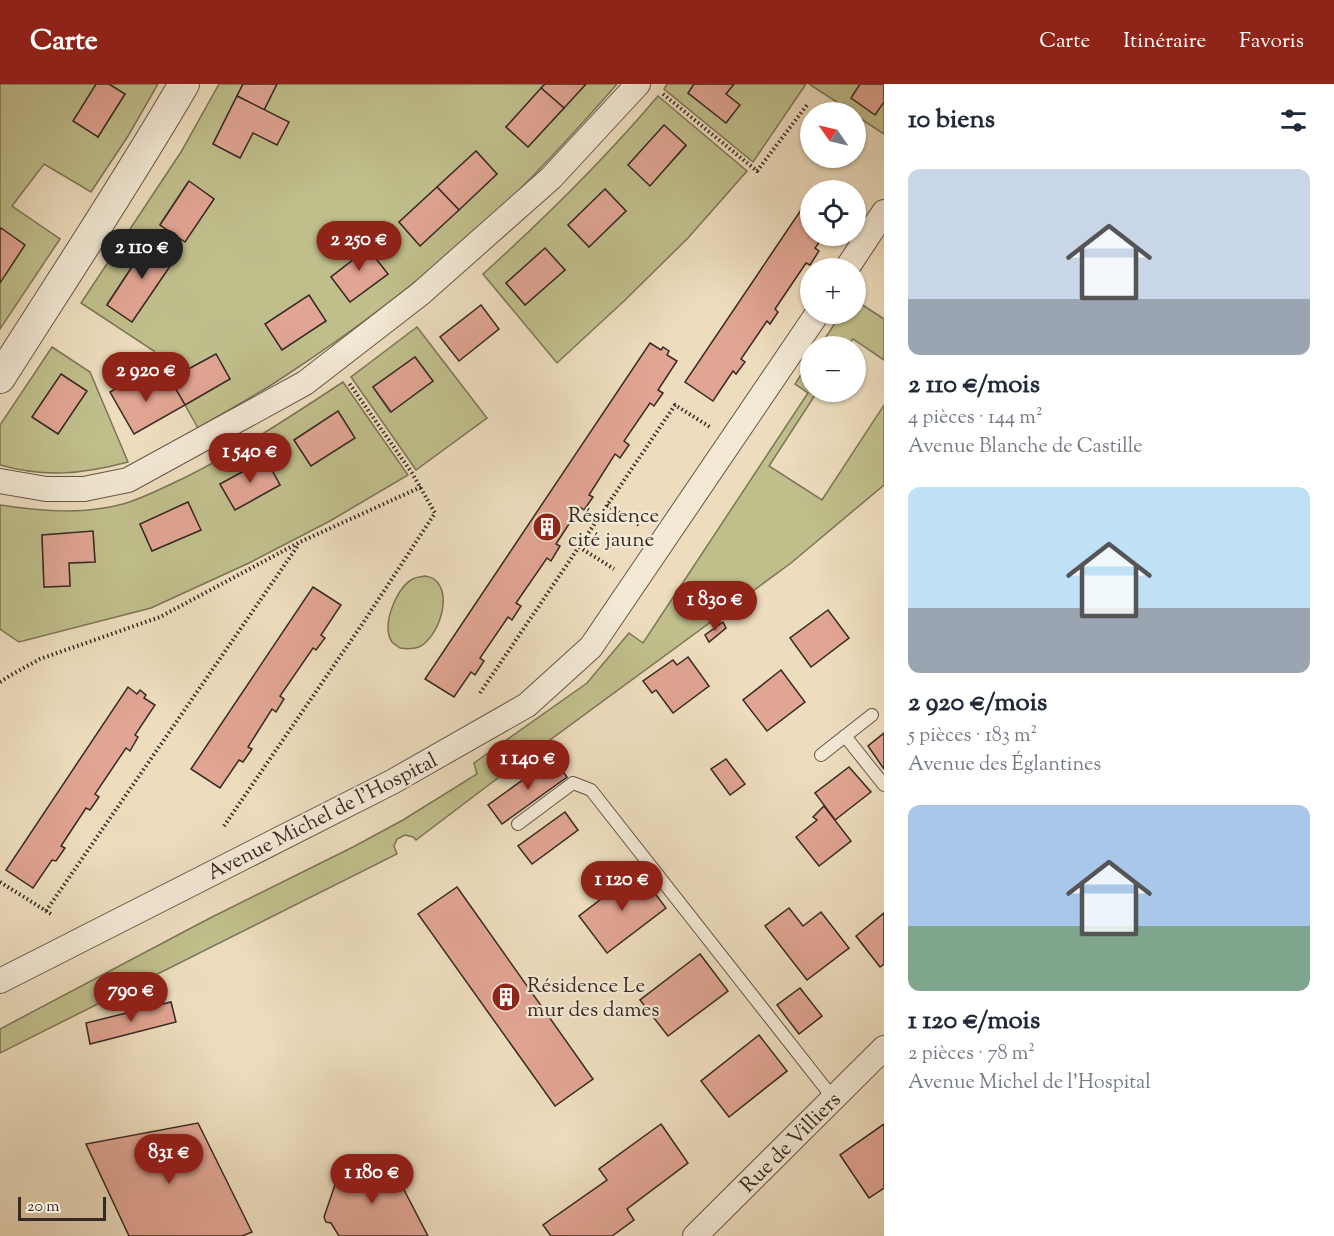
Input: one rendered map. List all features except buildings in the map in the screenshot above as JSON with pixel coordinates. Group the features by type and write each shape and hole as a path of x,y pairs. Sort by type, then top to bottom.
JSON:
{"street":[{"path":"0,378 103,218 184,84"},
{"path":"0,481 46,489 84,489 128,480 305,383 420,294 551,178 638,84"},
{"path":"854,258 884,213"},
{"name":"Avenue Michel de l'Hospital","path":"0,981 392,782 527,705 591,647 810,324"},
{"name":"Rue de Villiers","path":"695,1236 884,1048"}],"lane":[{"path":"821,755 872,715"},
{"path":"845,736 884,785"},
{"path":"518,824 573,783 591,790 833,1098"}],"path":[{"path":"669,99 757,171 800,114"},
{"path":"224,826 435,513 421,487 343,375"},
{"path":"480,693 675,405 717,431"},
{"path":"0,682 40,659 160,617 300,542 421,487"},
{"path":"607,505 650,532"},
{"path":"0,882 48,913 300,542"},
{"path":"579,547 606,564"}],"shaded area":[{"path":"0,84 96,84 98,137 125,94 109,84 158,84 128,136 91,192 44,164 12,206 60,239 0,329"},
{"path":"219,84 243,84 213,144 240,158 277,84 545,84 506,127 528,147 586,84 617,84 523,186 484,224 430,270 317,355 198,428 185,405 230,379 216,354 170,379 154,351 81,303 181,152","holes":["476,151 497,174 420,246 399,222","188,182 214,199 185,241 160,224","358,236 388,274 350,302 331,277 358,256 349,244","150,239 177,256 132,322 107,304","325,321 282,350 266,324"]},
{"path":"667,84 694,84 688,93 726,122 739,105 726,94 734,84 806,84 753,162 664,89"},
{"path":"809,84 860,84 884,102 884,134 866,122 866,102 837,102"},
{"path":"658,96 747,171 688,238 557,363 483,274 574,188","holes":["664,126 686,146 650,185","605,189 626,211 589,247 568,225","545,249 565,270 525,305 506,283"]},
{"path":"866,307 884,319 884,360 866,348 866,336 827,336 834,324 866,324"},
{"path":"417,327 487,418 416,470 351,377","holes":["415,357 433,381 390,412 373,387"]},
{"path":"52,347 90,372 128,462 64,473 33,472 0,465 0,425","holes":["61,375 86,392 58,434 32,417"]},
{"path":"800,376 800,387 795,384"},
{"path":"343,382 408,475 330,521 249,563 151,608 19,642 0,629 0,505 77,511 131,502 223,457","holes":["337,412 311,466 294,440","265,459 280,485 235,510 220,484","188,502 200,530 152,551 140,524","93,532 95,562 69,563 70,586 44,587 42,535"]},
{"path":"802,402 811,402 769,466 822,500 884,405 884,485 791,563 416,840 405,835 397,839 394,846 397,854 0,1053 0,1029 210,918 353,847 403,820 477,774 474,763 587,683 629,633 643,643"},
{"path":"425,576 434,579 440,586 443,595 441,615 432,635 426,642 417,648 400,648 392,642 388,627 395,599 405,585 414,578"}],"place":[{"name":"Résidence cité jaune","path":"547,527"},
{"name":"Résidence Le mur des dames","path":"506,997"}]}
